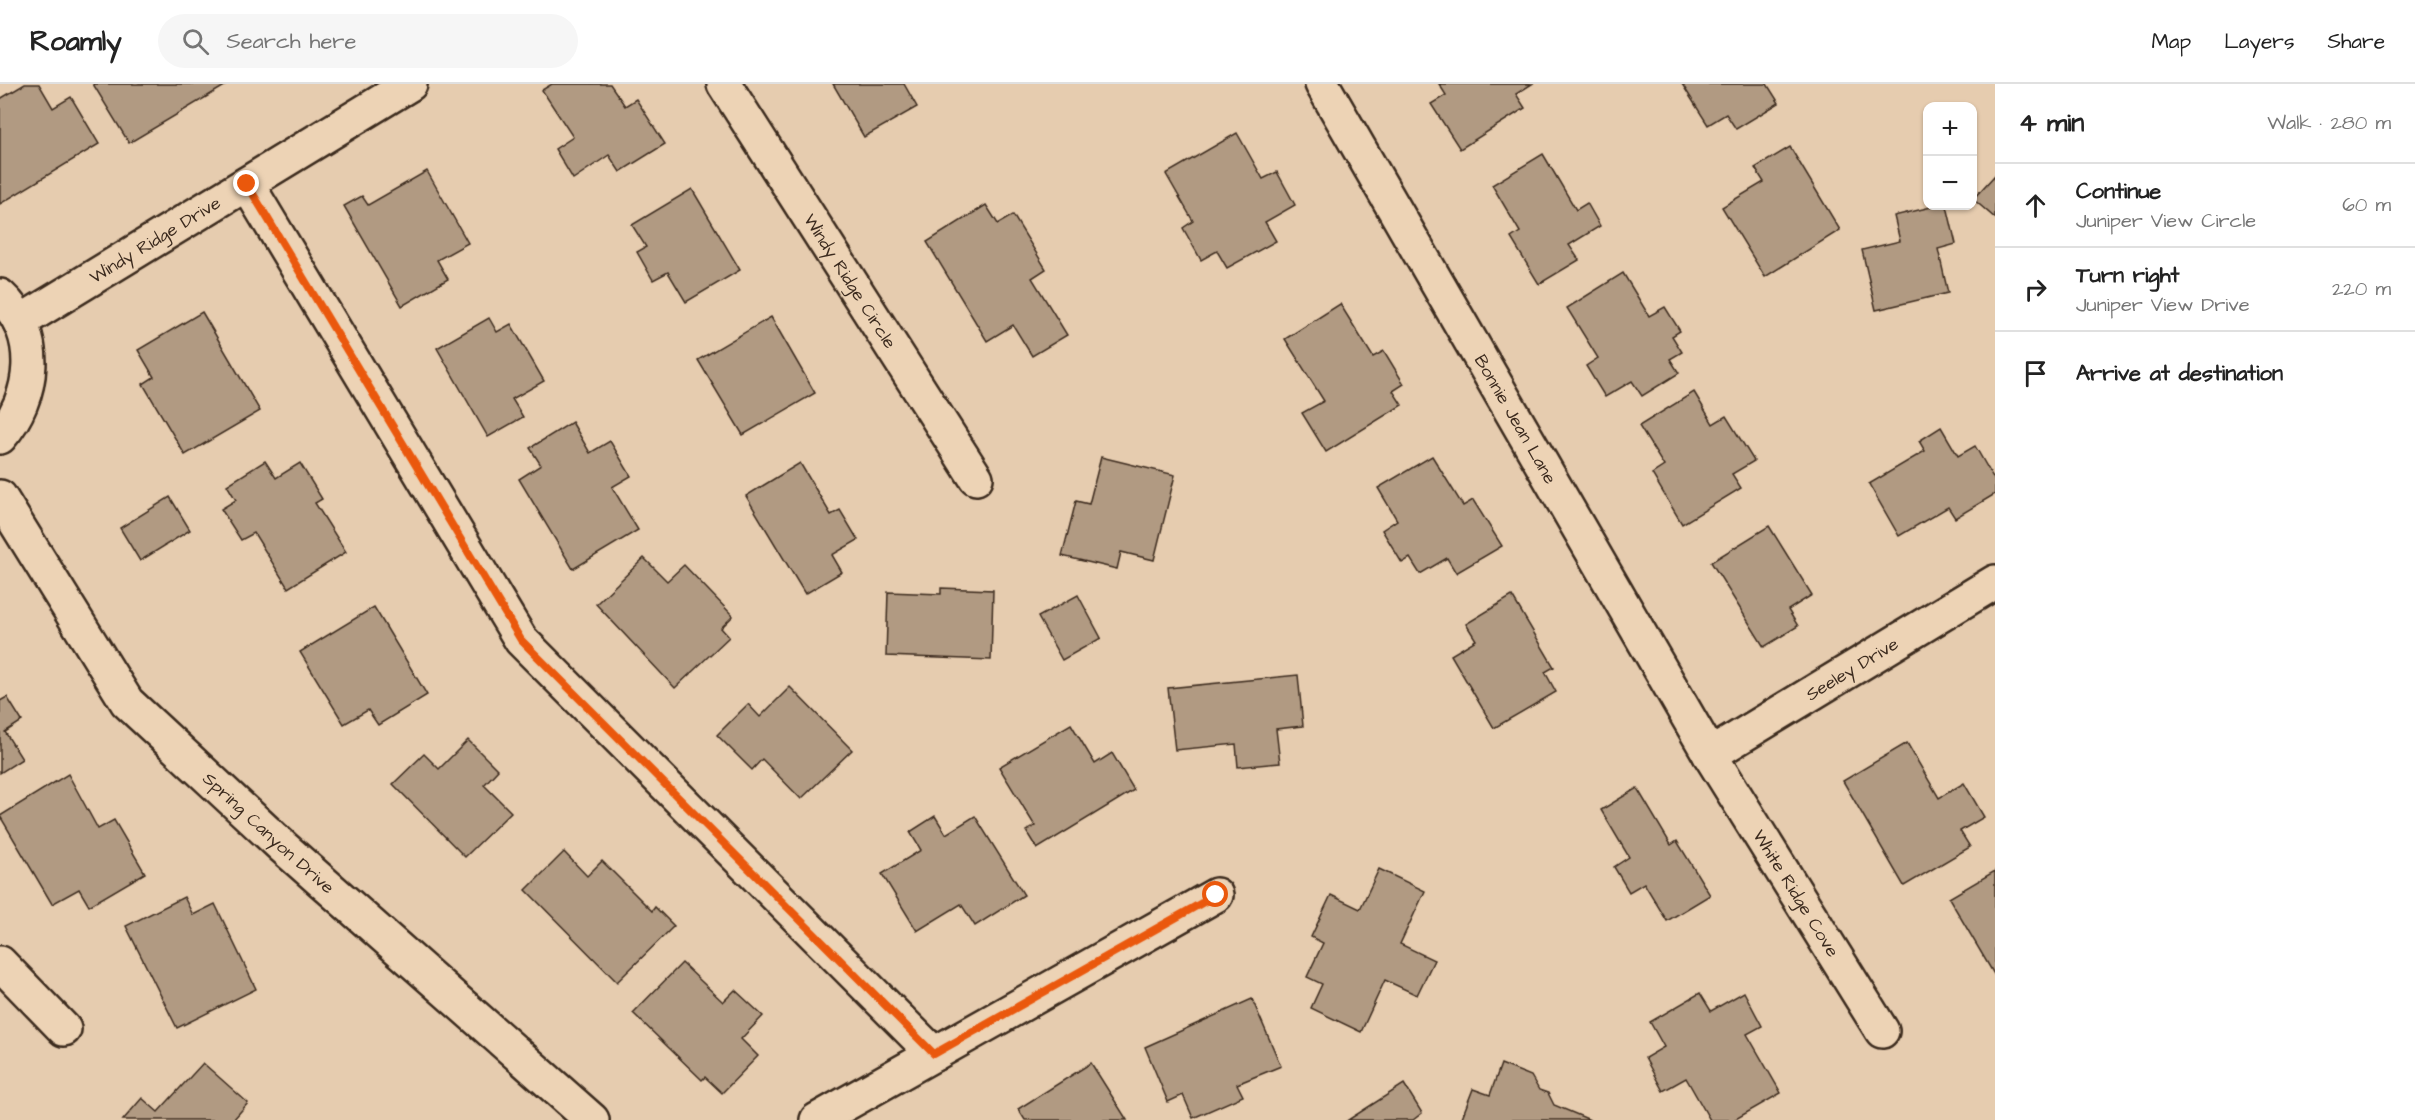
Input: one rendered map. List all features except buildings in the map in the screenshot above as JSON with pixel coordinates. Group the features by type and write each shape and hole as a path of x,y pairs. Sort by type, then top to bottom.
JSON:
{"street":[{"name":"Windy Ridge Drive","path":"20,322 410,84"},
{"name":"Windy Ridge Circle","path":"724,84 976,478"},
{"name":"Bonnie Jean Lane","path":"1322,84 1710,755"},
{"path":"247,184 521,640 934,1054"},
{"path":"0,296 20,322 28,344 29,378 20,410 0,437"},
{"name":"Spring Canyon Drive","path":"0,496 127,702 283,847 592,1120"},
{"name":"Seeley Drive","path":"1710,755 1995,582"},
{"name":"White Ridge Cove","path":"1710,755 1882,1031"},
{"path":"817,1120 1216,895"},
{"path":"0,963 64,1029"}],"route":[{"path":"247,184 521,640 934,1054 1216,895"}]}
